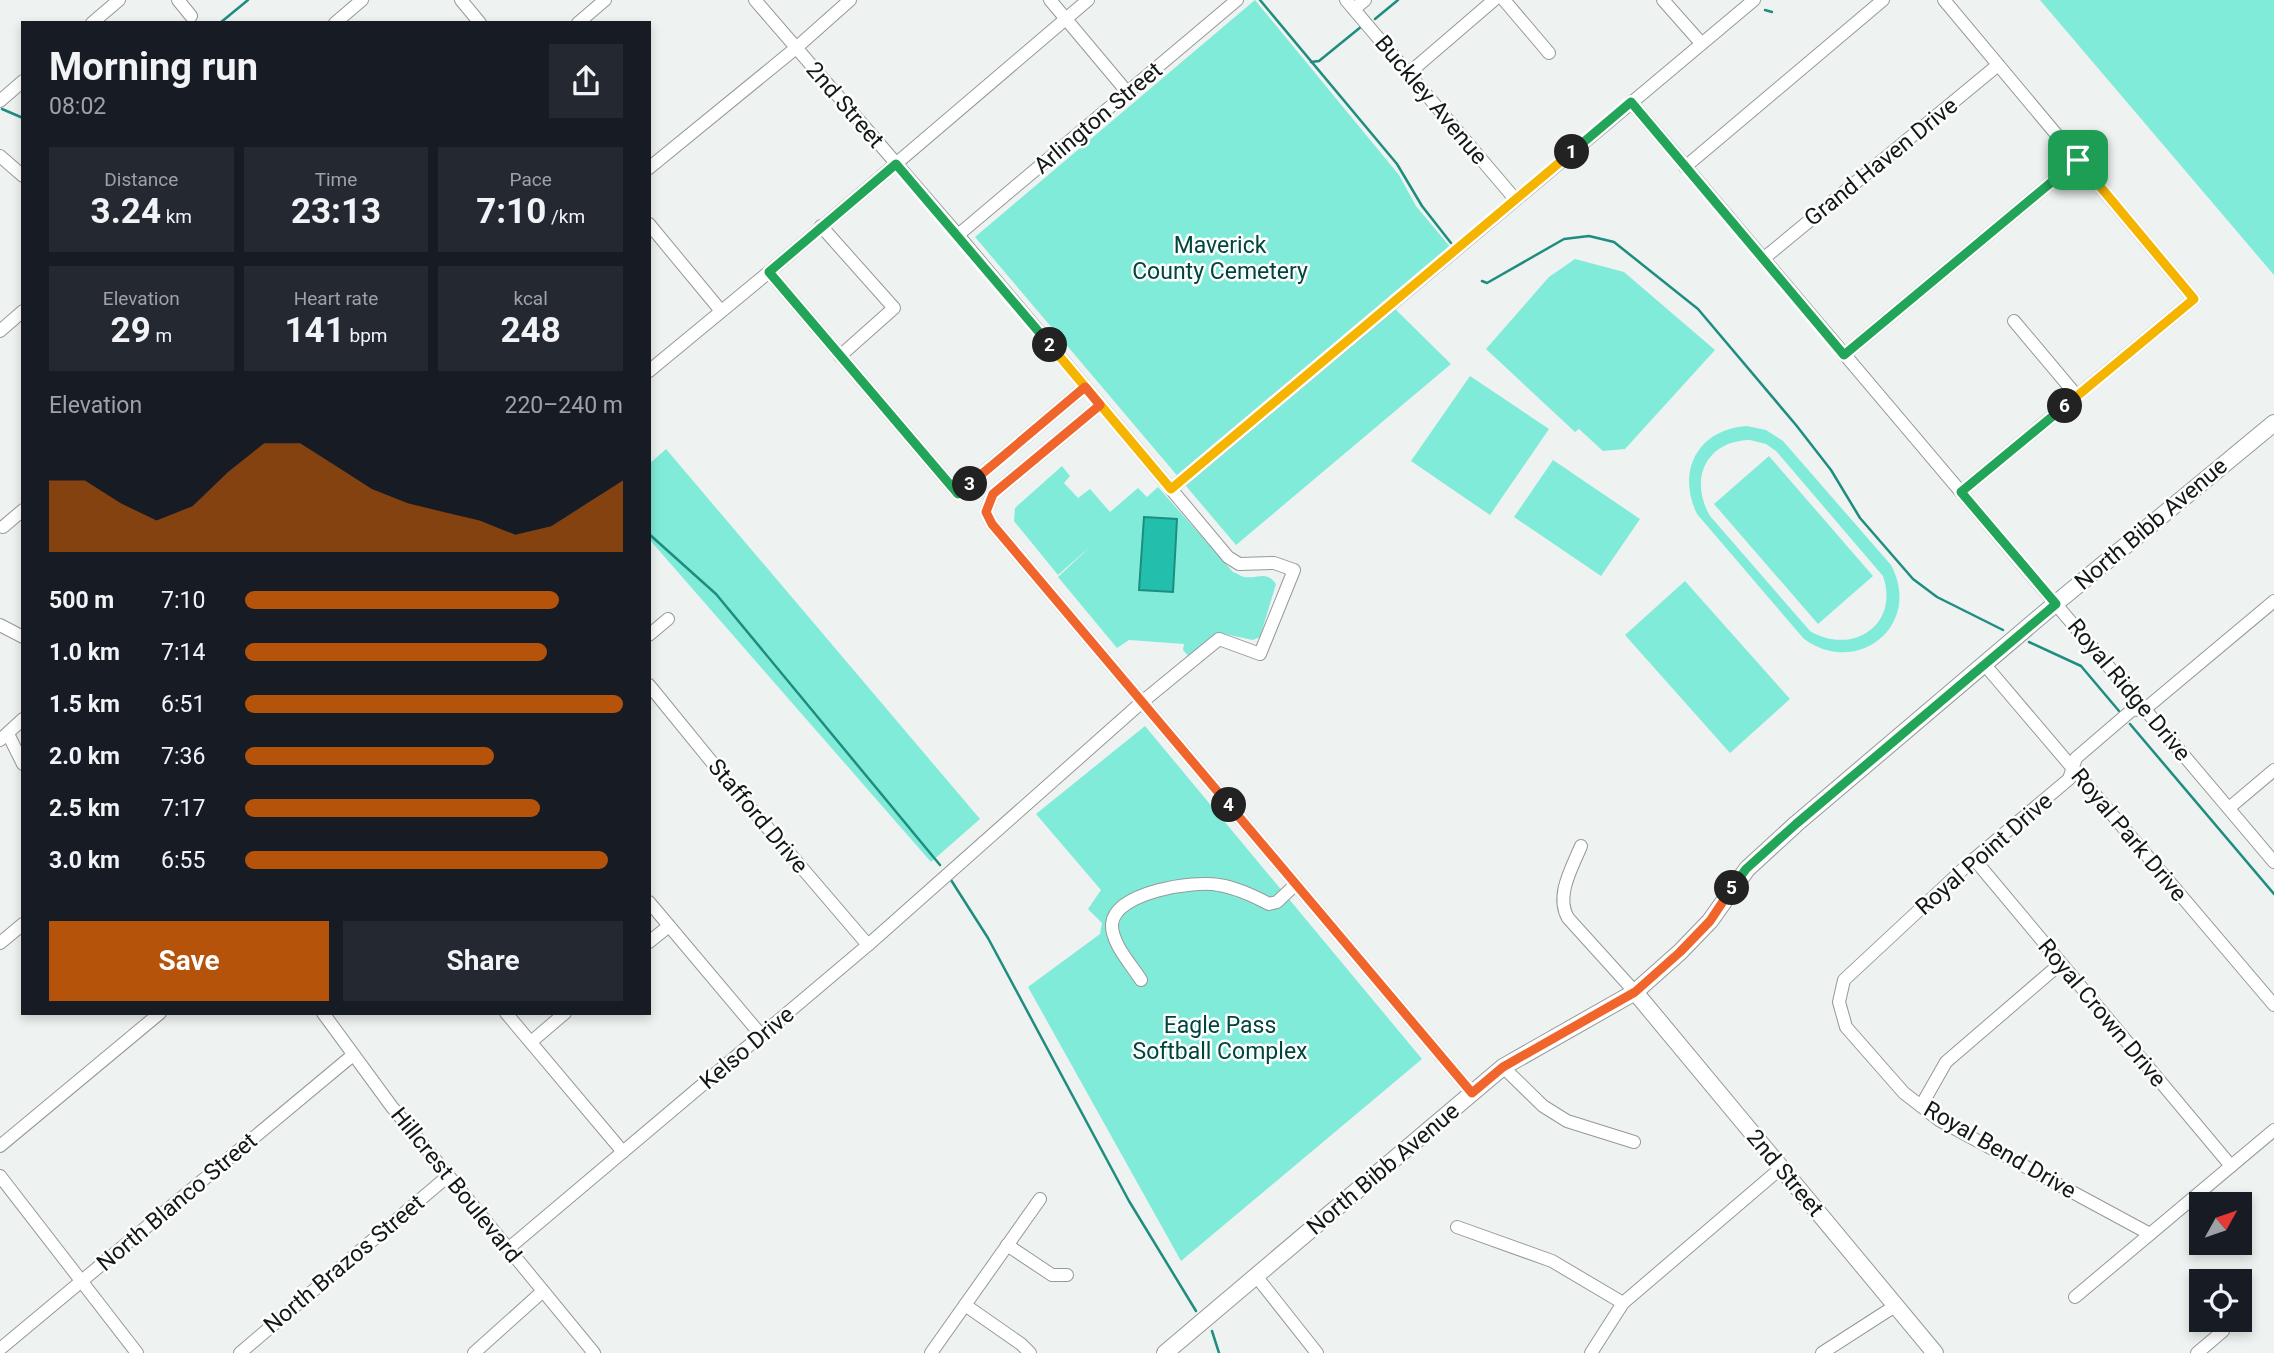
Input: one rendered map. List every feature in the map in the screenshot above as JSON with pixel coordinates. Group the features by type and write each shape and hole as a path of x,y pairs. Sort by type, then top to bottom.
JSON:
{"main road":[{"name":"North Bibb Avenue","path":"1165,1353 1503,1067 1635,992 1710,921 1746,869 2274,422"},
{"name":"2nd Street","path":"1635,992 1935,1353"}],"street":[{"path":"94,21 119,0"},
{"path":"178,0 191,16"},
{"path":"337,21 362,0"},
{"path":"461,0 478,21"},
{"path":"580,21 605,0"},
{"name":"2nd Street","path":"755,0 1234,561 1244,565 1274,563 1294,570 1260,654 1219,639 1142,702"},
{"path":"651,166 796,48 850,0"},
{"path":"1050,0 1128,93"},
{"path":"651,368 769,272 1088,0"},
{"name":"Arlington Street","path":"958,235 1237,0"},
{"path":"1350,5 1365,0"},
{"path":"1409,73 1494,0"},
{"path":"1504,0 1549,53"},
{"path":"1663,0 1701,43"},
{"path":"1171,489 1754,0"},
{"path":"1685,167 1883,0"},
{"path":"1944,0 2194,299 1961,492"},
{"name":"Buckley Avenue","path":"1350,5 1516,199"},
{"name":"Grand Haven Drive","path":"1763,259 1998,65"},
{"path":"0,101 21,83"},
{"name":"Royal Ridge Drive","path":"1631,102 2274,862"},
{"path":"0,156 21,174"},
{"path":"1844,355 2078,160"},
{"path":"651,226 721,311"},
{"path":"821,226 894,308 840,356"},
{"path":"769,272 958,494 1085,387"},
{"path":"0,331 21,313"},
{"path":"2014,320 2077,396"},
{"path":"1100,405 993,494 986,512 992,524 1472,1093"},
{"path":"3,527 21,512"},
{"name":"Royal Point Drive","path":"1850,975 1974,859 2069,779 2076,758 2132,710 2145,709 2274,601"},
{"path":"651,633 668,619"},
{"path":"0,625 21,636"},
{"name":"Royal Park Drive","path":"1985,665 2274,1005"},
{"name":"Stafford Drive","path":"651,687 868,945"},
{"name":"Kelso Drive","path":"509,1248 868,945 1142,702"},
{"path":"21,721 4,737 21,761"},
{"path":"2229,808 2274,770"},
{"path":"1581,846 1563,894 1562,906 1568,918 1635,992"},
{"name":"Royal Crown Drive","path":"1974,859 2231,1166"},
{"path":"1141,980 1113,937 1112,922 1116,910 1132,898 1203,883 1240,891 1269,904 1277,902 1296,884"},
{"path":"651,904 761,1035"},
{"path":"0,943 21,926"},
{"path":"651,941 669,926"},
{"path":"1921,1106 1947,1062 2060,964"},
{"name":"Royal Bend Drive","path":"1850,975 1844,980 1839,1002 1846,1027 1904,1093 1939,1120 2150,1234"},
{"path":"0,1146 158,1015"},
{"name":"Hillcrest Boulevard","path":"324,1015 392,1107 594,1353"},
{"path":"508,1015 623,1152"},
{"path":"531,1042 563,1015"},
{"name":"North Blanco Street","path":"0,1349 353,1055"},
{"path":"1503,1067 1543,1107 1567,1121 1634,1142"},
{"path":"2075,1297 2274,1130"},
{"path":"1591,1353 1623,1303 1781,1168"},
{"path":"0,1176 137,1353"},
{"name":"North Brazos Street","path":"240,1353 448,1176"},
{"path":"931,1353 1040,1199"},
{"path":"1457,1227 1552,1261 1623,1303"},
{"path":"1007,1245 1052,1275 1067,1275"},
{"path":"1256,1276 1317,1353"},
{"path":"474,1353 543,1291"},
{"path":"965,1305 1030,1353"},
{"path":"1822,1353 1895,1306"},
{"path":"2197,1353 2222,1332"}],"green space":[{"name":"Maverick County Cemetery","path":"1255,0 1399,175 1416,206 1451,248 1387,301 1451,364 1236,545 975,237"},
{"path":"2040,0 2274,0 2274,275"},
{"path":"1575,259 1624,272 1715,350 1625,449 1603,451 1579,429 1575,432 1486,349 1549,277"},
{"path":"1470,376 1549,429 1490,515 1411,461"},
{"path":"1747,426 1766,430 1783,441 1891,565 1899,587 1898,607 1892,625 1880,639 1864,649 1845,652 1825,649 1804,639 1697,514 1689,483 1696,455 1704,444 1730,429","holes":["1750,440 1766,444 1776,451 1883,576 1885,609 1878,622 1856,638 1826,638 1810,631 1710,516 1701,489 1705,465 1712,455 1734,442"]},
{"path":"666,449 980,819 931,862 651,541 651,462"},
{"path":"1769,456 1873,576 1818,624 1714,504"},
{"path":"1553,460 1640,519 1601,576 1514,517"},
{"path":"1062,466 1070,476 1064,483 1078,498 1090,489 1110,512 1138,488 1147,497 1158,487 1233,572 1244,577 1269,577 1276,584 1260,637 1253,640 1220,633 1190,658 1183,650 1184,644 1129,640 1117,648 1058,577 1092,545 1058,575 1014,521 1015,508"},
{"path":"1685,581 1790,699 1730,753 1625,635"},
{"name":"Eagle Pass Softball Complex","path":"1145,726 1422,1059 1181,1261 1028,987 1100,934 1102,923 1088,909 1101,890 1036,814"}],"shaded area":[{"path":"1144,517 1177,519 1173,592 1139,590"}],"waterway":[{"path":"222,21 248,0"},
{"path":"1260,0 1397,164 1422,206 1451,243"},
{"path":"1375,19 1398,0"},
{"path":"1765,10 1772,12"},
{"path":"1311,62 1319,61 1362,26"},
{"path":"2,109 21,117"},
{"path":"1482,281 1487,283 1564,239 1589,236 1614,242 1698,309 1796,425 1831,470 1860,518 1913,579 1937,597 2003,630"},
{"path":"651,536 716,594 940,865"},
{"path":"2029,642 2081,666 2119,711"},
{"path":"2130,724 2274,894"},
{"path":"951,880 988,938 1129,1201 1196,1311"},
{"path":"1212,1331 1219,1353"}],"route":[{"path":"1631,102 1844,355 2078,160 2194,299 1961,492 2056,604 1746,869 1710,921 1635,992 1503,1067 1472,1093 992,524 986,512 993,494 1100,405 1085,387 958,494 769,272 896,164 958,235 1171,489 1631,102"}]}
